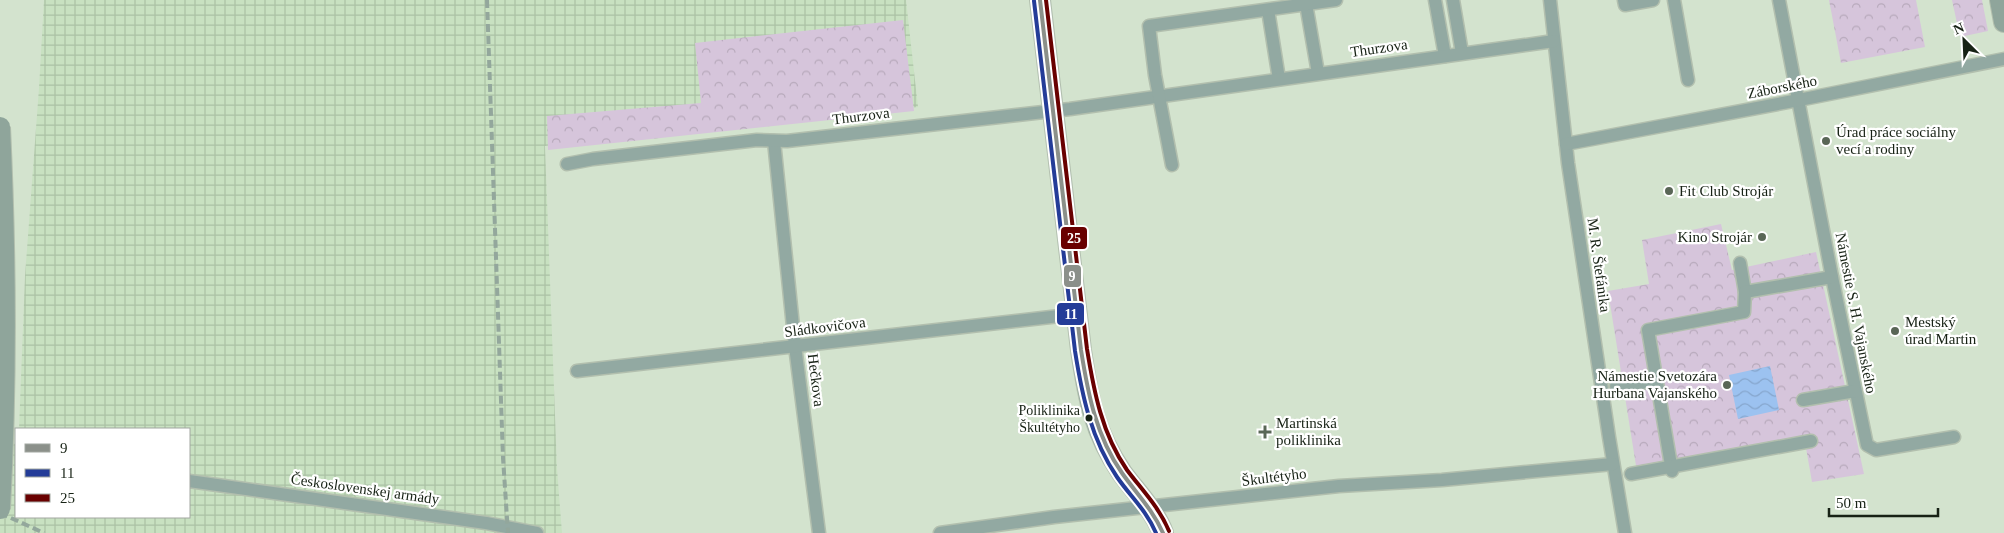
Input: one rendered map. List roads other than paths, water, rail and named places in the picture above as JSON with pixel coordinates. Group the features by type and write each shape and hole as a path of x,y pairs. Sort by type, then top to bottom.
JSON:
{"main road":[{"path":"1040,0 1086,390 1094,420 1117,464 1163,533"},
{"path":"2000,0 2004,22"},
{"path":"0,127 6,293 0,509"}],"street":[{"path":"1172,165 1159,97 1149,26 1336,0"},
{"path":"1435,0 1445,56"},
{"path":"1453,0 1462,53"},
{"name":"M. R. Štefánika","path":"1550,0 1566,144 1613,464 1626,533"},
{"path":"1624,0 1624,5 1653,0"},
{"path":"1674,0 1688,80"},
{"name":"Námestie S. H. Vajanského","path":"1780,0 1832,276 1867,445 1876,450 1954,437"},
{"path":"1306,4 1318,73"},
{"path":"1268,10 1279,78"},
{"name":"Thurzova","path":"567,164 593,159 757,140 787,141 1159,97 1279,78 1554,41"},
{"name":"Záborského","path":"1566,144 2004,59"},
{"name":"Hečkova","path":"774,141 795,346 819,533"},
{"path":"1672,469 1648,330 1744,312 1745,292 1740,263"},
{"path":"1745,292 1832,276"},
{"name":"Sládkovičova","path":"577,371 1077,314"},
{"path":"1616,386 1656,381"},
{"path":"1803,400 1855,392"},
{"path":"1631,474 1672,469 1811,441"},
{"path":"0,455 15,457"},
{"name":"Škultétyho","path":"940,533 1054,517 1358,484 1442,480 1613,464"},
{"name":"Československej armády","path":"190,481 486,523 537,533"}],"water":[{"path":"1770,366 1779,410 1738,419 1729,375"}],"railway":[{"path":"487,0 503,458 508,533"},
{"path":"0,513 44,533"}],"place":[{"name":"Úrad práce sociálny vecí a rodiny","path":"1826,141"},
{"name":"Fit Club Strojár","path":"1669,191"},
{"name":"Kino Strojár","path":"1762,237"},
{"name":"Mestský úrad Martin","path":"1895,331"},
{"name":"Námestie Svetozára Hurbana Vajanského","path":"1727,385"},
{"name":"Poliklinika Škultétyho","path":"1089,418"},
{"name":"Martinská poliklinika","path":"1265,432"}]}
